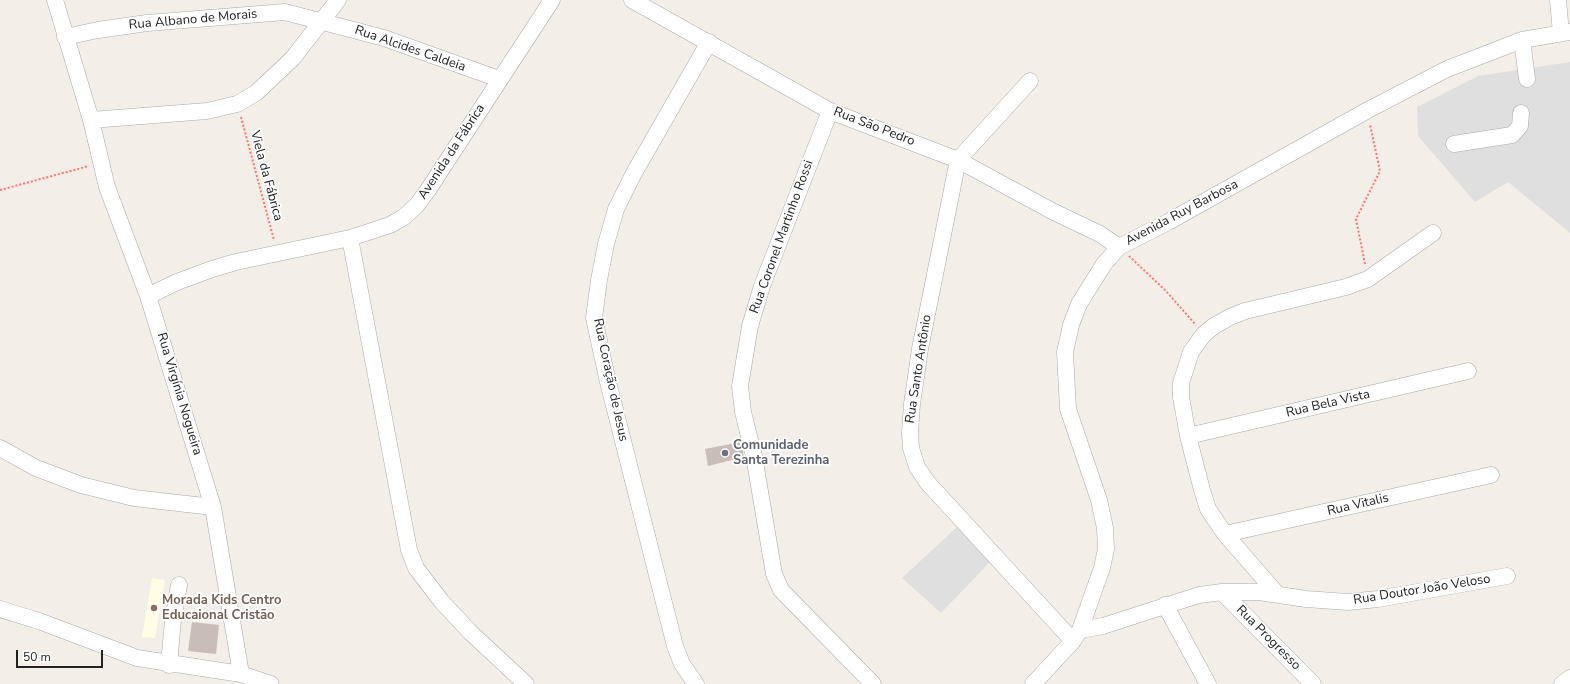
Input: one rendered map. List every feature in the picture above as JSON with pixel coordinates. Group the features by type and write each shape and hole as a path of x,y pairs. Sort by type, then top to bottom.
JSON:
{"street":[{"name":"Rua Virgínia Nogueira","path":"55,0 91,120 107,187 148,296 213,507 241,674"},
{"path":"91,120 207,111 237,104 256,93 293,58 338,0"},
{"name":"Avenida da Fábrica","path":"148,296 177,282 212,269 236,262 350,238 390,225 417,205 552,0"},
{"name":"Rua São Pedro","path":"632,0 830,111 958,160 1052,211 1100,234 1119,247"},
{"path":"1558,0 1566,33"},
{"name":"Rua Albano de Morais","path":"66,38 98,30 147,23 264,13 285,12 321,22"},
{"name":"Rua Alcides Caldeia","path":"321,22 384,38 499,79"},
{"name":"Avenida Ruy Barbosa","path":"1033,684 1076,636 1102,568 1106,549 1105,528 1092,479 1068,409 1065,352 1070,325 1079,304 1104,264 1119,247 1168,222 1368,110 1447,69 1522,40 1566,33"},
{"path":"1522,40 1526,78"},
{"name":"Rua Coração de Jesus","path":"696,684 682,664 675,646 608,382 594,318 598,280 616,209 634,172 709,42"},
{"path":"958,160 1030,81"},
{"name":"Rua Coronel Martinho Rossi","path":"830,111 762,286 750,326 740,386 742,412 754,456 774,574 781,590 873,684"},
{"path":"1454,144 1512,135 1520,126 1521,113"},
{"name":"Rua Santo Antônio","path":"958,160 920,349 912,404 910,433 911,448 917,467 927,482 1076,636"},
{"path":"1278,595 1225,534 1208,509 1195,470 1183,414 1181,383 1191,352 1204,334 1214,326 1245,311 1346,288 1386,268 1433,233"},
{"path":"350,238 409,550 416,568 442,602 526,684"},
{"name":"Rua Bela Vista","path":"1188,436 1468,371"},
{"path":"0,448 36,468 81,485 134,498 213,507"},
{"name":"Rua Vitalis","path":"1225,534 1491,475"},
{"name":"Rua Doutor João Veloso","path":"1076,636 1165,605 1199,595 1222,592 1259,592 1306,599 1348,602 1378,599 1507,576"},
{"path":"169,664 173,620 179,585"},
{"name":"Rua Progresso","path":"1222,592 1313,684"},
{"path":"1165,605 1208,684"},
{"path":"0,610 39,621 137,658 241,674 270,684"},
{"path":"1562,684 1570,678"}],"path":[{"name":"Viela da Fábrica","path":"237,104 278,253"},
{"path":"1368,110 1380,171 1356,219 1368,278"},
{"path":"0,190 102,163"},
{"path":"1119,247 1166,291 1204,334"}],"shaded area":[{"path":"1570,62 1570,233 1508,182 1475,202 1418,136 1417,107 1478,76"},
{"path":"957,527 991,561 941,613 902,578"},
{"name":"Morada Kids Centro Educaional Cristão","path":"152,578 165,580 155,638 142,637"}],"building":[{"name":"Comunidade Santa Terezinha","path":"741,442 744,457 708,466 705,449"},
{"path":"192,622 219,625 216,654 188,651"}],"place":[{"name":"Comunidade Santa Terezinha","path":"725,453"},
{"name":"Morada Kids Centro Educaional Cristão","path":"154,608"}]}
